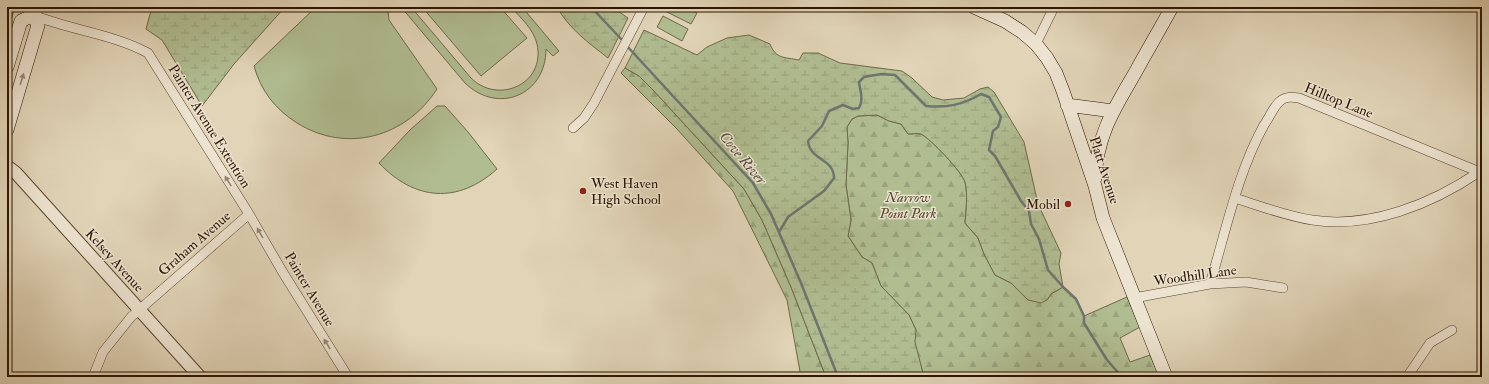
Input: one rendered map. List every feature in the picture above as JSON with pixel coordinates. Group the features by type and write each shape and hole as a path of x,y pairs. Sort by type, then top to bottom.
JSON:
{"main road":[{"name":"Platt Avenue","path":"974,7 1005,21 1036,44 1048,58 1056,73 1095,186 1103,218 1166,377"},
{"path":"1095,186 1098,149 1103,133 1113,111 1172,7"},
{"path":"7,67 21,21 35,11 38,25 7,130"},
{"path":"1067,105 1113,111"}],"street":[{"path":"573,128 584,118 594,103 644,7"},
{"path":"1036,44 1054,7"},
{"name":"Painter Avenue Extention","path":"35,11 48,21 133,45 148,53 249,214"},
{"name":"Hilltop Lane","path":"1210,284 1245,165 1257,139 1279,102 1284,98 1299,98 1480,173"},
{"name":"Kelsey Avenue","path":"7,166 16,173 200,377"},
{"path":"1236,198 1312,220 1327,222 1356,220 1377,217 1417,206 1441,196 1480,173"},
{"name":"Graham Avenue","path":"93,377 103,352 139,309 249,214"},
{"name":"Painter Avenue","path":"249,214 282,271 348,377"},
{"name":"Woodhill Lane","path":"1134,298 1210,284 1246,282 1283,288"},
{"path":"1407,377 1430,343 1452,330"}],"green space":[{"path":"7,7 15,7 7,33"},
{"path":"152,7 285,7 234,64 202,106 162,40 146,29"},
{"path":"316,7 385,7 388,10 389,20 437,89 424,106 409,119 392,129 374,136 355,139 336,138 316,132 297,123 282,112 265,91 254,66"},
{"path":"401,7 411,7 471,78 482,86 494,90 506,90 518,86 527,79 534,70 538,58 537,44 533,34 527,24 511,7 522,7 559,51 553,56 546,49 544,65 538,78 529,88 518,95 505,98 492,98 478,93 465,83"},
{"path":"422,7 500,7 527,38 481,76"},
{"path":"557,7 612,7 628,18 608,58 573,29"},
{"path":"667,7 686,7 697,13 691,24 665,11"},
{"path":"663,16 688,29 682,41 657,27"},
{"path":"644,30 697,55 707,47 727,38 749,35 770,44 772,49 778,55 785,58 799,60 803,53 818,53 840,63 902,71 912,78 932,97 943,100 964,98 980,89 988,87 994,92 1024,142 1038,204 1061,253 1059,264 1063,287 1051,294 1047,300 1041,303 1028,300 1011,283 995,275 984,254 978,238 965,223 967,197 965,182 963,177 952,164 932,142 921,134 908,134 901,124 889,121 877,115 858,116 852,119 847,127 848,143 846,185 851,220 848,236 862,257 872,263 881,286 909,315 916,330 915,342 924,377 826,377 791,287 762,220 744,189 653,90 639,76 625,68"},
{"path":"625,68 639,76 653,90 744,189 762,220 791,287 826,377 801,377 787,300 733,191 676,128 621,73"},
{"path":"437,106 445,106 497,169 482,180 467,188 452,193 422,191 407,185 393,176 379,163 410,130"},
{"name":"Narrow Point Park","path":"877,115 889,121 901,124 908,134 921,134 926,137 939,149 963,177 966,187 965,223 978,238 984,254 995,275 1011,283 1028,300 1047,300 1051,294 1063,287 1076,299 1084,316 1127,297 1140,327 1120,338 1130,362 1150,355 1160,377 924,377 914,342 916,330 909,315 881,286 872,263 862,257 848,236 851,220 846,185 848,143 847,127 852,119 858,116"}],"waterway":[{"name":"Cove River","path":"591,7 623,41"},
{"name":"Cove River","path":"626,45 753,183 771,214 801,283 838,377"},
{"path":"779,232 788,217 824,191 834,178 833,171 813,152 808,141 822,126 829,111 843,105 853,109 859,108 861,98 859,82 864,77 882,74 895,75 926,106 941,107 954,105 967,101 981,94 989,97 1001,117 998,127 993,131 989,150 995,156 1021,201 1029,211 1031,224 1039,239 1048,270 1076,299 1084,316 1084,323 1107,360 1122,377"}],"place":[{"name":"West Haven High School","path":"583,191"},
{"name":"Mobil","path":"1068,204"}]}
